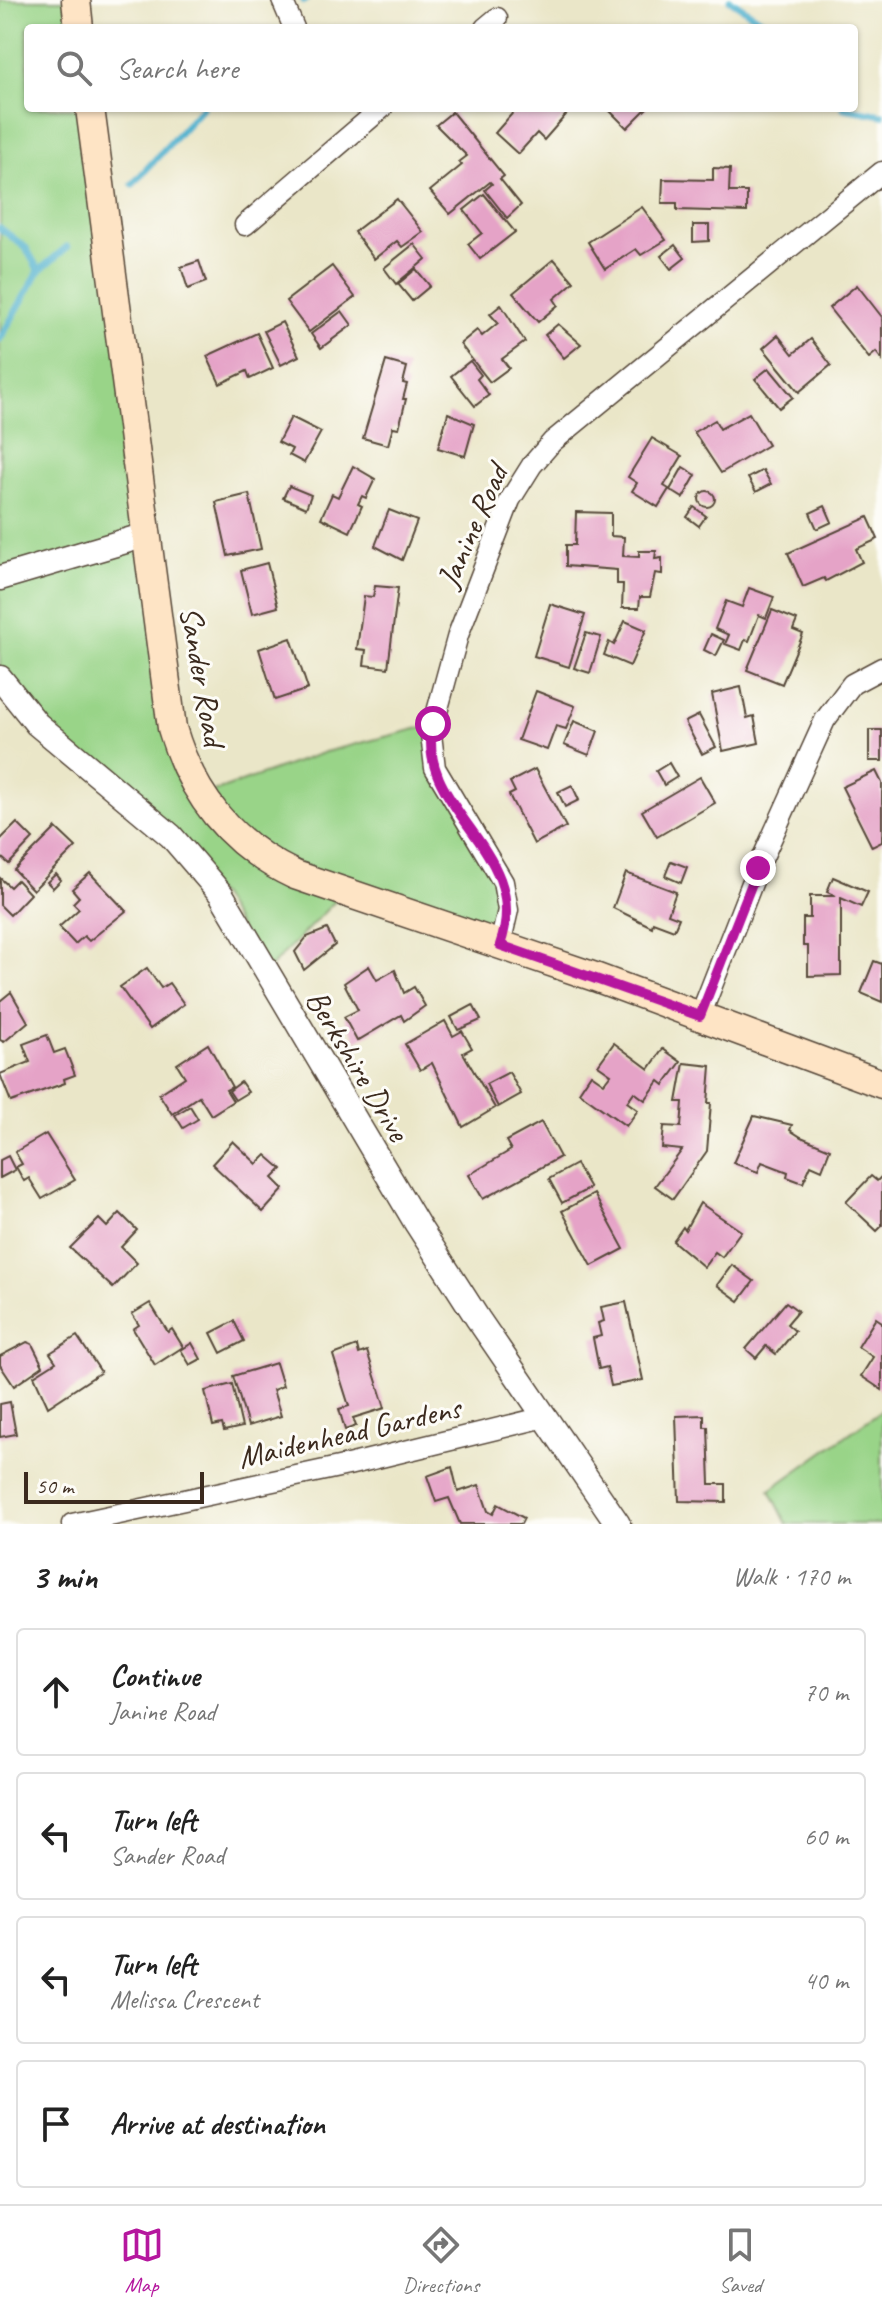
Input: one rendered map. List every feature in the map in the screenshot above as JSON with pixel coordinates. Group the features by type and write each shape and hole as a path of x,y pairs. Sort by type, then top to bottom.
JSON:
{"main road":[{"name":"Sander Road","path":"91,112 172,728 186,771 226,829 261,858 295,875 700,1016 882,1084"}],"street":[{"path":"282,0 292,24"},
{"path":"245,225 357,116"},
{"name":"Janine Road","path":"500,945 508,910 503,882 445,788 435,768 431,744 458,635 510,500 532,465 552,442 882,172"},
{"path":"0,578 146,535"},
{"path":"700,1016 758,868 825,720 852,684 882,668"},
{"name":"Berkshire Drive","path":"0,678 37,724 171,836 221,894 365,1141 478,1319 618,1524"},
{"name":"Maidenhead Gardens","path":"72,1524 348,1465 545,1417"}],"green space":[{"path":"0,0 76,0 79,24 24,24 24,112 92,112 168,698 202,796 325,752 432,725 430,745 502,882 500,945 344,892 266,972 220,896 0,679"},
{"path":"882,1410 882,1524 787,1524 770,1490"}],"building":[{"path":"452,112 504,176 500,179 521,205 507,218 485,190 492,184 490,182 450,214 430,191 462,165 459,162 467,156 436,125"},
{"path":"513,112 568,112 544,140 537,133 518,154 495,133"},
{"path":"611,112 643,112 627,128"},
{"path":"713,168 730,169 729,192 747,192 747,212 677,210 677,203 662,203 663,179 713,180"},
{"path":"484,194 515,232 480,259 468,244 482,233 464,210"},
{"path":"397,199 423,232 402,247 397,241 374,259 354,232"},
{"path":"642,207 666,240 641,255 636,249 605,269 588,242"},
{"path":"693,225 709,225 709,241 693,242"},
{"path":"414,244 426,259 396,284 384,268"},
{"path":"675,245 685,258 671,269 661,256"},
{"path":"554,259 574,282 554,299 558,305 538,322 513,293"},
{"path":"199,261 206,282 188,289 181,267"},
{"path":"332,266 355,297 309,332 286,301"},
{"path":"416,269 430,286 412,301 398,284"},
{"path":"857,285 882,317 882,360 876,352 869,358 829,308"},
{"path":"501,305 525,342 502,359 509,368 490,382 460,344 477,330 482,336 498,323 490,314"},
{"path":"342,311 352,325 321,348 311,334"},
{"path":"282,322 299,356 281,365 264,331"},
{"path":"558,324 581,344 564,358 545,335"},
{"path":"257,333 273,368 250,379 247,371 220,384 207,356"},
{"path":"778,335 793,354 811,339 831,365 799,392 763,348"},
{"path":"386,361 407,367 403,383 407,384 403,399 406,399 399,428 393,427 388,445 363,438"},
{"path":"470,361 481,375 477,379 489,395 475,406 451,376"},
{"path":"769,368 793,397 779,408 755,379"},
{"path":"448,413 474,424 465,456 438,448"},
{"path":"749,413 768,445 721,473 694,432 715,420 720,429"},
{"path":"291,417 321,432 304,463 289,455 292,449 278,442"},
{"path":"652,438 682,456 664,486 669,489 658,507 632,491 637,483 628,477"},
{"path":"353,466 375,479 366,498 362,496 358,504 362,506 350,532 321,518 332,494 338,497"},
{"path":"683,467 696,475 683,498 670,490"},
{"path":"763,470 771,484 756,492 748,478"},
{"path":"289,486 311,495 306,508 283,498"},
{"path":"707,491 713,493 713,505 707,507 701,505 699,499 701,493"},
{"path":"249,494 261,549 228,556 216,502"},
{"path":"825,506 832,522 817,529 810,513"},
{"path":"694,507 706,516 699,526 687,517"},
{"path":"389,510 417,521 402,560 375,546"},
{"path":"576,512 611,513 611,536 624,537 623,556 639,557 639,551 656,551 655,559 662,558 662,574 655,573 650,597 640,597 639,608 622,608 623,584 617,584 617,570 566,566 566,545 575,545"},
{"path":"868,517 878,539 856,549 862,562 826,581 824,578 803,587 788,553"},
{"path":"267,563 278,607 252,614 241,570"},
{"path":"375,586 398,588 388,668 364,665 366,650 357,649 364,596 373,597"},
{"path":"749,588 774,597 766,618 759,615 749,641 745,640 741,650 725,644 729,635 715,629 726,601 742,607"},
{"path":"550,604 585,615 569,667 534,656"},
{"path":"772,610 797,620 793,630 803,634 782,684 747,670"},
{"path":"625,621 646,630 630,666 604,655 609,642 614,645"},
{"path":"586,633 601,637 590,673 574,668"},
{"path":"711,634 724,640 716,656 704,650"},
{"path":"291,638 308,689 275,700 259,649"},
{"path":"741,687 747,718 754,716 759,743 723,751 712,694"},
{"path":"536,691 575,706 566,729 556,726 547,750 518,740"},
{"path":"699,715 716,747 702,754 685,722"},
{"path":"574,721 598,731 589,755 564,745"},
{"path":"869,730 882,730 882,761 869,761"},
{"path":"669,763 677,777 664,785 656,771"},
{"path":"535,769 566,827 534,844 509,795 515,792 510,782"},
{"path":"876,771 882,783 882,842 872,847 842,787"},
{"path":"700,777 715,803 657,837 642,811"},
{"path":"572,785 579,800 565,807 558,792"},
{"path":"17,823 33,839 9,864 0,856 0,840"},
{"path":"56,828 76,847 33,890 14,870"},
{"path":"671,861 687,867 681,883 665,876"},
{"path":"90,873 126,911 89,941 84,936 75,944 59,927 79,909 73,903 79,897 72,889"},
{"path":"626,873 676,892 668,914 679,918 674,930 653,922 652,927 613,908"},
{"path":"56,874 61,880 53,888 47,882"},
{"path":"833,877 868,892 861,907 841,898 841,975 808,976 808,946 803,946 803,918 810,918 810,896 836,896 827,892"},
{"path":"0,878 10,887 17,880 30,894 10,915 0,905"},
{"path":"327,929 335,945 304,970 295,952 307,937"},
{"path":"874,961 882,964 882,1002 861,993"},
{"path":"369,966 377,980 395,970 404,993 414,987 425,1006 404,1021 401,1015 357,1041 344,1017 358,1010 344,983"},
{"path":"147,968 161,988 169,983 184,1004 150,1029 120,987"},
{"path":"11,992 28,1022 4,1042 0,1040 0,1001"},
{"path":"473,1005 481,1020 458,1030 451,1017"},
{"path":"445,1021 453,1036 462,1031 472,1048 463,1053 495,1108 463,1127 432,1063 420,1070 405,1044"},
{"path":"47,1035 54,1053 65,1049 75,1075 64,1079 65,1083 11,1102 0,1074 30,1062 23,1044"},
{"path":"614,1043 649,1069 663,1049 681,1062 664,1085 659,1081 645,1100 634,1092 627,1102 638,1110 626,1126 579,1092 591,1074 604,1083 611,1074 598,1065"},
{"path":"208,1044 232,1087 226,1090 233,1101 211,1115 199,1096 172,1114 159,1094 185,1077 177,1064"},
{"path":"684,1063 711,1066 708,1103 711,1103 707,1151 673,1199 655,1186 682,1150 662,1148 664,1126 681,1127 683,1102 677,1102"},
{"path":"509,1072 521,1094 498,1107 486,1084"},
{"path":"241,1082 248,1092 235,1100 229,1091"},
{"path":"190,1106 198,1119 183,1128 175,1115"},
{"path":"754,1116 792,1125 790,1130 801,1137 830,1149 822,1170 811,1165 803,1183 787,1177 788,1172 762,1162 758,1172 733,1163"},
{"path":"541,1122 560,1157 483,1199 469,1175 511,1150 506,1141"},
{"path":"46,1134 75,1180 42,1199 29,1178 24,1181 16,1167 22,1164 15,1152"},
{"path":"233,1141 257,1164 266,1155 282,1169 273,1178 284,1189 263,1212 212,1164"},
{"path":"8,1156 15,1170 0,1178 0,1160"},
{"path":"576,1164 590,1188 562,1203 549,1179"},
{"path":"871,1176 877,1181 882,1176 882,1226 877,1231 846,1202"},
{"path":"594,1194 624,1249 592,1266 562,1211"},
{"path":"700,1203 741,1231 722,1257 715,1252 704,1267 673,1241 683,1227 685,1230"},
{"path":"120,1213 137,1230 121,1247 137,1263 113,1288 70,1248 99,1219 107,1227"},
{"path":"732,1265 754,1281 739,1301 717,1285"},
{"path":"626,1302 643,1380 611,1386 607,1367 599,1369 593,1338 601,1336 598,1323 604,1321 601,1307"},
{"path":"786,1302 798,1311 787,1324 795,1331 776,1354 766,1346 756,1358 746,1349"},
{"path":"150,1303 168,1332 172,1329 183,1347 155,1365 133,1329 139,1325 132,1314"},
{"path":"876,1318 882,1322 882,1390 861,1376 873,1357 858,1347"},
{"path":"234,1321 244,1341 221,1353 211,1333"},
{"path":"77,1336 101,1372 48,1407 34,1376 56,1362 50,1353"},
{"path":"27,1342 32,1344 43,1366 14,1386 0,1365 0,1356"},
{"path":"192,1343 201,1359 190,1365 181,1350"},
{"path":"357,1346 359,1354 367,1351 385,1408 353,1418 356,1426 345,1430 339,1409 349,1406 333,1355"},
{"path":"276,1363 283,1386 273,1390 281,1416 248,1426 233,1376"},
{"path":"232,1384 242,1427 224,1431 222,1424 213,1426 205,1391"},
{"path":"10,1402 16,1434 0,1437 0,1404"},
{"path":"704,1415 704,1427 708,1427 710,1484 726,1484 726,1502 679,1501 676,1416"},
{"path":"452,1467 458,1492 479,1485 488,1511 493,1514 498,1504 524,1518 521,1524 460,1524 449,1498 436,1502 427,1476"}],"waterway":[{"path":"730,0 767,24"},
{"path":"858,111 882,115"},
{"path":"133,184 198,112"},
{"path":"0,228 26,248 39,271 0,339"},
{"path":"39,271 67,247"}],"route":[{"path":"433,724 431,744 435,768 463,820 485,849 503,882 508,910 500,945 700,1016 758,868"}]}
